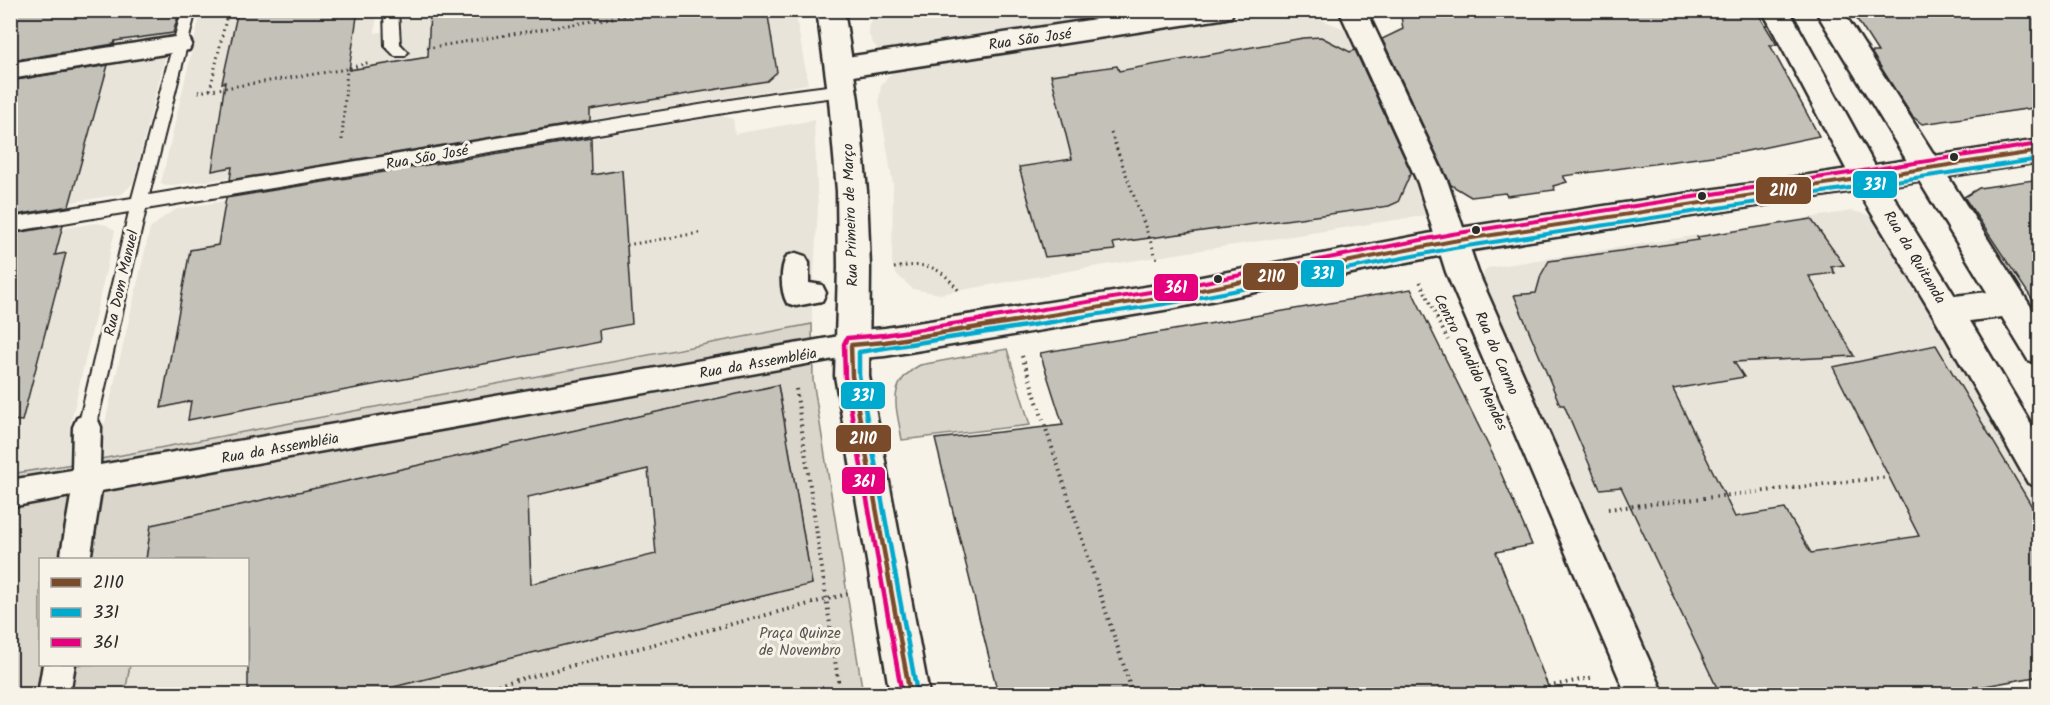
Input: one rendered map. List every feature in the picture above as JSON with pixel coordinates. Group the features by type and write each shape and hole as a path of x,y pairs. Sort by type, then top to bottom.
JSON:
{"street":[{"name":"Rua Primeiro de Março","path":"830,10 841,79 854,253 852,376 910,694"},
{"name":"Rua São José","path":"841,79 1221,10"},
{"name":"Rua do Carmo","path":"1352,10 1433,183 1462,272 1645,694"},
{"name":"Rua da Quitanda","path":"1775,10 1865,176 1947,310 2040,472"},
{"path":"1828,10 2040,350"},
{"path":"10,71 181,45"},
{"name":"Rua da Assembléia","path":"10,495 794,357 851,345 885,342 1170,296 1453,241 1865,176 1927,170 2040,151"},
{"path":"796,263 796,296 813,293"},
{"path":"1947,310 2011,303"},
{"name":"Rua Dom Manuel","path":"75,558 88,481 87,427"},
{"path":"54,694 58,666"}],"lane":[{"name":"Rua Dom Manuel","path":"87,427 139,204 189,10"},
{"path":"391,10 393,46 400,52"},
{"name":"Rua São José","path":"10,225 773,99 841,79"}],"path":[{"path":"210,90 228,10"},
{"path":"167,96 347,69 400,52 660,10"},
{"path":"340,172 347,69"},
{"path":"1111,133 1170,296"},
{"path":"627,245 699,233"},
{"path":"894,268 918,263 932,267 949,277 959,291"},
{"name":"Centro Candido Mendes","path":"1419,280 1450,344"},
{"path":"1018,346 1133,694"},
{"path":"794,357 795,382 840,694"},
{"path":"1565,514 1888,477"},
{"path":"463,694 889,583"},
{"path":"1513,694 1597,676"}],"shaded area":[{"path":"11,11 177,11 133,183 122,194 11,212"},
{"path":"201,11 377,11 375,33 398,29 400,11 795,11 808,84 278,172 165,186 161,183"},
{"path":"886,11 1176,11 889,53 877,48 868,32 869,24 875,16"},
{"path":"1275,11 1300,11 1350,31 1431,210 1427,215 1086,268 940,294 913,289 895,273 892,262 893,185 879,100 881,85 894,70 905,66"},
{"path":"722,116 733,119 735,134 814,120 818,208 812,307 813,379 863,694 11,694 11,237 96,223 107,225 115,231 69,430 105,423 150,229 177,209"},
{"path":"1852,211 1868,215 1878,221 1954,344 2039,498 2039,677 1949,694 1653,694 1484,283 1484,273 1487,268"}],"green space":[{"name":"Praça Quinze de Novembro","path":"812,324 813,380 863,694 365,694 812,584 778,385 151,525 146,558 39,558 39,666 130,666 125,694 11,694 11,474 85,462"},
{"path":"1007,349 1030,425 902,440 896,398 902,380 909,372 920,365"}],"building":[{"path":"10,10 180,10 173,33 115,41 114,44 10,61"},
{"path":"238,10 358,10 349,70 428,57 430,10 681,10 682,18 729,10 767,10 777,72 767,81 590,110 590,121 230,180 232,167 212,171 225,82 222,83"},
{"path":"1428,10 1756,10 1777,45 1770,45 1819,136 1742,152 1563,176 1567,182 1553,186 1555,190 1507,196 1505,193 1471,197 1451,185 1382,39 1403,29 1401,16"},
{"path":"1851,10 2040,10 2040,107 1922,124 1912,116 1871,52 1878,52"},
{"path":"1321,37 1350,52 1355,50 1411,172 1398,202 1389,206 1113,243 1115,250 1045,257 1019,167 1072,159 1051,75 1117,66 1119,71 1303,38"},
{"path":"108,65 69,206 10,216 10,81"},
{"path":"591,138 592,175 622,170 632,324 599,330 600,342 188,420 191,401 161,408 190,250 218,245 226,198"},
{"path":"2040,179 2040,311 1964,197 1979,188"},
{"path":"1811,219 1844,265 1831,267 1835,273 1809,276 1854,356 1734,362 1744,377 1673,389 1735,517 1785,509 1811,553 1919,536 1833,367 1936,345 2040,520 2040,676 1941,694 1720,694 1621,487 1600,489 1564,405 1560,405 1514,295 1536,293 1541,275 1549,261 1699,240 1697,237"},
{"path":"63,225 55,255 66,253 22,421 10,420 10,234"},
{"path":"1411,289 1494,457 1532,545 1496,552 1551,694 998,694 935,439 1063,425 1040,353"},
{"path":"778,385 812,584 365,694 248,694 249,558 146,558 151,525","holes":["648,469 656,554 531,584 528,497"]}],"transit line":[{"name":"361","path":"902,694 845,377 844,344 847,338 884,335 1169,289 1452,234 2039,144"},
{"name":"2110","path":"910,694 852,376 851,345 885,342 1170,296 1453,241 2040,151"},
{"name":"331","path":"917,693 859,375 859,352 1171,303 1454,248 2040,159"}]}
